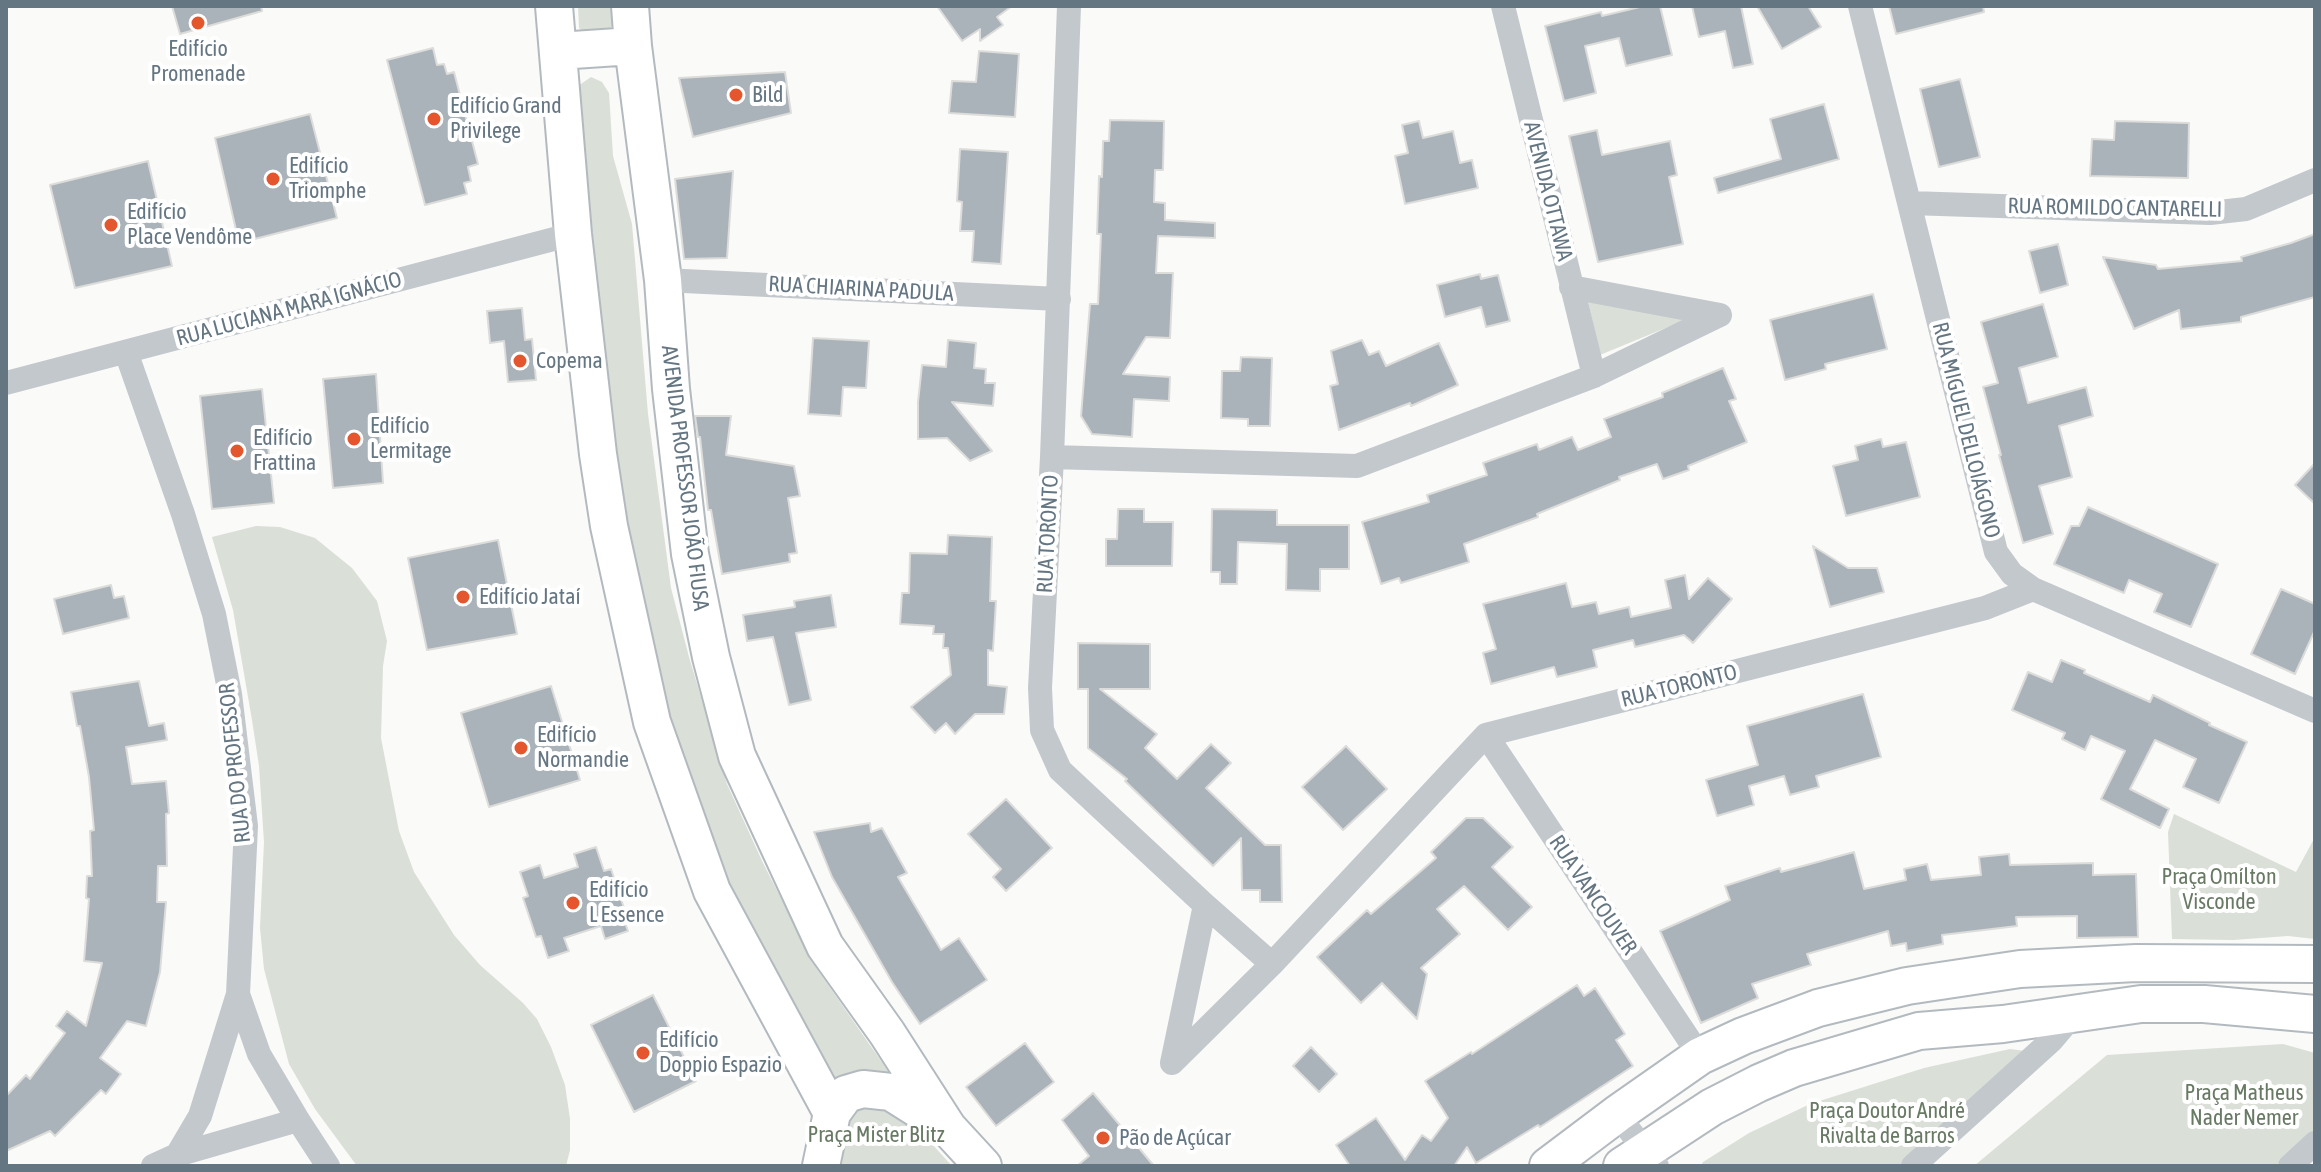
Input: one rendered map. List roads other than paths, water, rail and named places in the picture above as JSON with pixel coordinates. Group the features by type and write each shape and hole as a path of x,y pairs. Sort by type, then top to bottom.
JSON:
{"main road":[{"path":"554,6 573,234 598,454 609,526 652,722 712,891 832,1113"},
{"name":"AVENIDA PROFESSOR JOÃO FIUSA","path":"630,6 663,280 671,389 690,554 708,645 737,756 825,946 887,1033 948,1128 983,1166"},
{"path":"558,51 633,46"},
{"path":"1548,1166 1700,1056 1818,1008 1907,986 2020,969 2136,963 2315,964"},
{"path":"1907,986 1919,1031"},
{"path":"1641,1161 1712,1107 1782,1073 1919,1031 2003,1024 2141,1004 2204,1004 2315,1014"},
{"path":"821,1166 832,1113 846,1094 863,1089 891,1092 948,1128"}],"street":[{"name":"RUA TORONTO","path":"1069,6 1059,299 1040,688 1042,730 1060,770 1272,964"},
{"name":"AVENIDA OTTAWA","path":"1503,6 1594,376"},
{"name":"RUA MIGUEL DELLOIÁGONO","path":"1860,6 1996,552 2012,574 2033,589 2315,711"},
{"name":"RUA ROMILDO CANTARELLI","path":"1910,203 2210,213 2246,209 2315,180"},
{"name":"RUA LUCIANA MARA IGNÁCIO","path":"6,383 573,234"},
{"name":"RUA CHIARINA PADULA","path":"663,280 1059,299"},
{"path":"1052,457 1357,466 1594,376 1720,315 1571,287"},
{"name":"RUA DO PROFESSOR","path":"126,352 183,514 214,614 230,694 246,826 238,994 259,1054 328,1166"},
{"name":"RUA TORONTO","path":"1486,735 1985,608 2033,589"},
{"path":"1205,905 1172,1063 1272,964 1486,735"},
{"name":"RUA VANCOUVER","path":"1486,735 1700,1056"},
{"path":"177,1155 200,1116 238,994"},
{"path":"1913,1166 2052,1040 2074,1014"},
{"path":"217,1061 235,1055 259,1054"},
{"path":"1617,1114 1641,1161"},
{"path":"200,1116 211,1131 232,1140"},
{"path":"153,1166 177,1155 298,1120"},
{"path":"2290,1166 2315,1143"}],"place":[{"name":"Edifício Promenade","path":"198,23"},
{"name":"Bild","path":"736,95"},
{"name":"Edifício Grand Privilege","path":"434,119"},
{"name":"Edifício Triomphe","path":"273,179"},
{"name":"Edifício Place Vendôme","path":"111,225"},
{"name":"Copema","path":"520,361"},
{"name":"Edifício Lermitage","path":"354,439"},
{"name":"Edifício Frattina","path":"237,451"},
{"name":"Edifício Jataí","path":"463,597"},
{"name":"Edifício Normandie","path":"521,748"},
{"name":"Edifício L Essence","path":"573,903"},
{"name":"Edifício Doppio Espazio","path":"643,1053"},
{"name":"Pão de Açúcar","path":"1103,1138"}],"park label":[{"name":"Praça Omílton Visconde","path":"2219,890"},
{"name":"Praça Matheus Nader Nemer","path":"2244,1106"},
{"name":"Praça Doutor André Rivalta de Barros","path":"1887,1124"},
{"name":"Praça Mister Blitz","path":"876,1135"}]}
